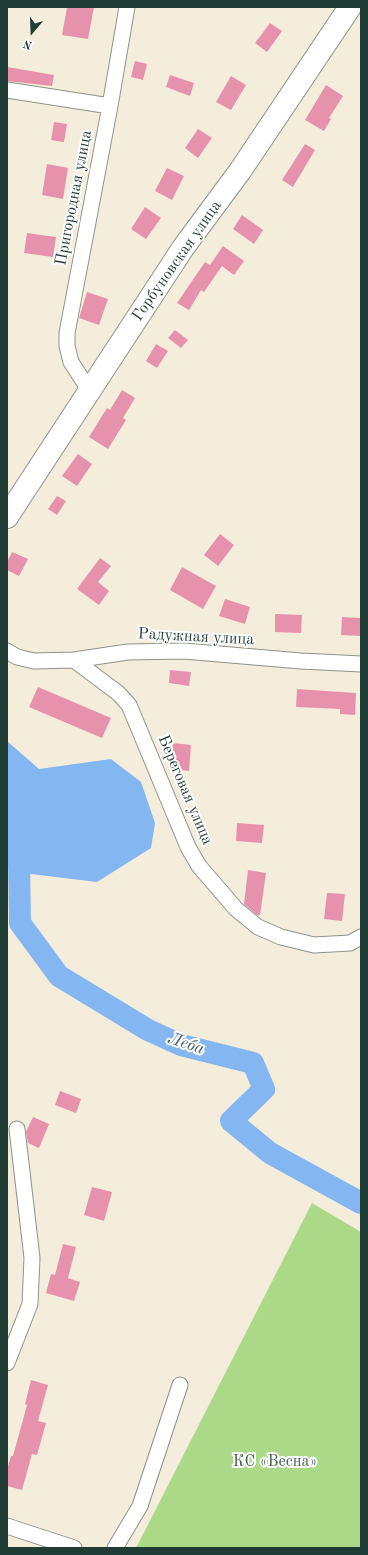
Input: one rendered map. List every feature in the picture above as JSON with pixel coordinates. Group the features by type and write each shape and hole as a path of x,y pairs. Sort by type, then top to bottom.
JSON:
{"main road":[{"name":"Горбуновская улица","path":"8,512 184,248 240,171 350,7"}],"street":[{"name":"Пригородная улица","path":"89,390 71,362 67,346 67,333 110,106 127,7"},
{"path":"7,90 110,106"},
{"name":"Радужная улица","path":"7,651 17,657 34,661 74,660 128,652 184,651 301,661 361,664"},
{"name":"Береговая улица","path":"74,660 118,693 129,705 188,847 199,866 236,909 258,927 281,937 314,945 350,943 361,937"},
{"path":"7,1363 30,1304 31,1289 32,1258 17,1129"},
{"path":"115,1548 140,1506 180,1385"},
{"path":"7,1526 74,1548"}],"green space":[{"name":"КС «Весна»","path":"312,1203 361,1232 361,1548 136,1548"}],"water":[{"path":"7,741 39,769 111,759 141,782 155,823 151,848 97,882 14,872 7,859"}],"building":[{"path":"67,7 94,7 88,39 62,35"},
{"path":"270,23 282,31 267,52 255,43"},
{"path":"135,61 147,64 143,80 131,77"},
{"path":"7,67 54,75 52,86 7,81"},
{"path":"170,75 194,83 190,96 166,87"},
{"path":"231,76 246,85 231,110 216,102"},
{"path":"326,85 343,96 329,118 331,119 324,131 305,120"},
{"path":"54,122 67,124 64,142 51,140"},
{"path":"198,129 212,138 198,158 185,148"},
{"path":"305,144 315,150 293,187 282,180"},
{"path":"47,164 68,168 63,199 42,195"},
{"path":"167,168 184,176 172,200 155,191"},
{"path":"145,207 161,218 146,239 131,229"},
{"path":"242,215 263,230 254,244 233,229"},
{"path":"27,233 56,237 53,257 24,253"},
{"path":"223,246 244,261 234,275 222,266 204,292 201,290 189,310 177,303 205,262 210,265"},
{"path":"87,292 108,299 99,325 79,318"},
{"path":"175,330 188,340 181,348 168,338"},
{"path":"156,344 168,351 157,368 146,361"},
{"path":"122,390 135,398 123,418 126,420 108,449 89,437 107,408 110,410"},
{"path":"78,454 92,464 77,486 62,476"},
{"path":"57,496 66,501 57,515 48,509"},
{"path":"220,534 234,545 218,566 204,555"},
{"path":"12,552 28,559 19,576 7,570 7,562"},
{"path":"100,558 111,566 98,582 109,591 99,605 77,589"},
{"path":"182,567 216,586 203,609 170,590"},
{"path":"225,599 250,607 245,624 219,616"},
{"path":"275,614 302,615 301,633 275,632"},
{"path":"342,617 361,618 361,636 341,635"},
{"path":"170,670 191,672 189,686 169,683"},
{"path":"38,687 111,718 102,738 29,707"},
{"path":"297,689 356,693 355,715 340,714 340,709 296,707"},
{"path":"173,743 191,745 189,771 171,769"},
{"path":"237,823 264,825 262,843 236,841"},
{"path":"248,870 266,873 260,915 257,915 244,904"},
{"path":"327,893 345,894 342,921 324,919"},
{"path":"60,1091 81,1099 76,1113 55,1105"},
{"path":"33,1117 49,1124 39,1148 28,1143 26,1132"},
{"path":"92,1187 112,1192 104,1221 84,1215"},
{"path":"63,1244 76,1247 68,1278 80,1282 74,1301 46,1293 51,1274 55,1275"},
{"path":"31,1380 48,1385 38,1421 46,1423 37,1455 32,1454 22,1490 7,1486 7,1470 11,1456 13,1456 27,1405 25,1404"}],"waterway":[{"name":"Леба","path":"7,839 19,858 20,923 59,976 148,1030 181,1045 253,1063 264,1089 231,1121 270,1153 361,1203"}]}
